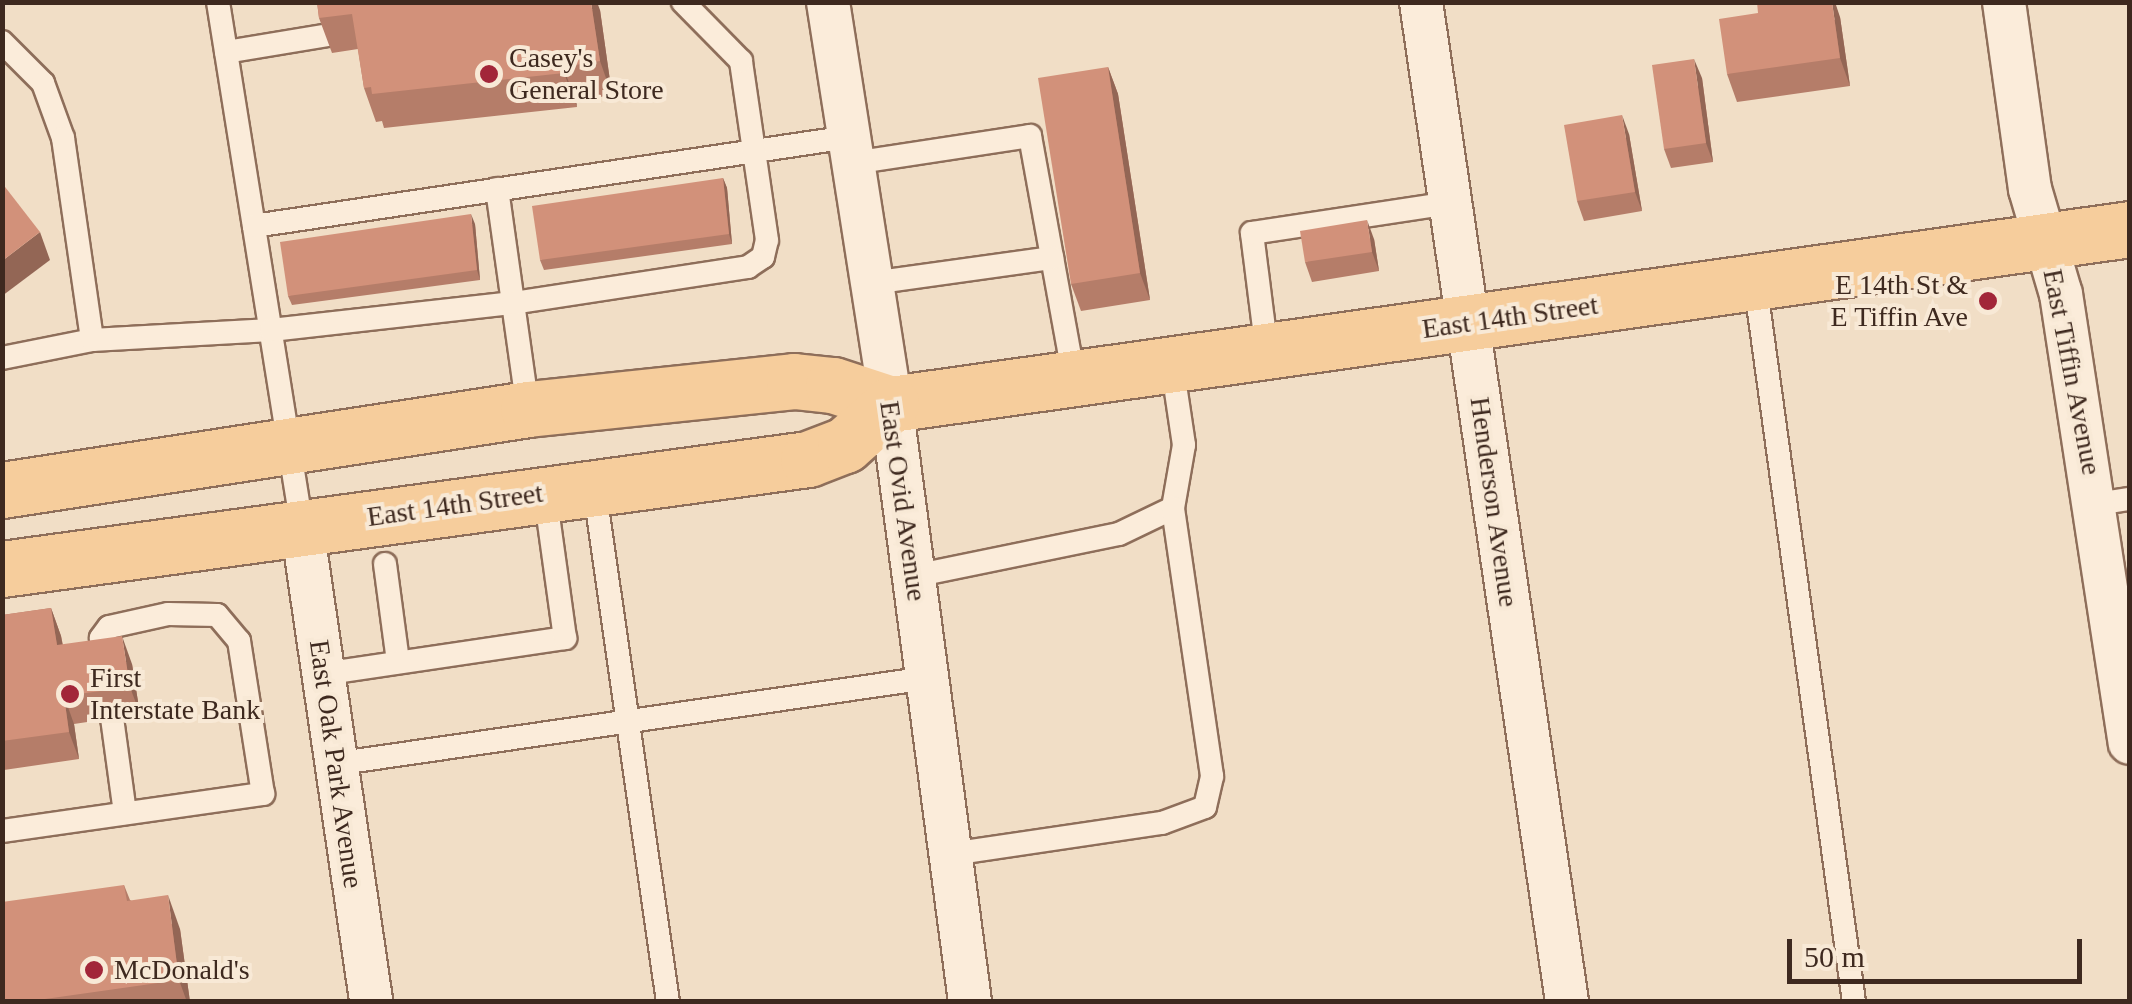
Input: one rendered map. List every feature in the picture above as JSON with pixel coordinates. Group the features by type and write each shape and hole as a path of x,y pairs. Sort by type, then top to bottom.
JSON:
{"main road":[{"name":"East 14th Street","path":"2,490 528,409 794,381 833,384 891,404 2130,229"},
{"name":"East 14th Street","path":"2,569 808,460 845,445 891,404"}],"street":[{"name":"East Ovid Avenue","path":"828,2 891,404 970,1002"},
{"name":"Henderson Avenue","path":"1421,2 1567,1002"},
{"name":"East Tiffin Avenue","path":"2004,2 2030,189 2113,501 2130,743"},
{"name":"East Oak Park Avenue","path":"302,526 371,1002"}],"lane":[{"path":"218,2 302,526"},
{"path":"2,358 92,340 271,330 514,303 748,267 762,257 768,240 741,61 682,2"},
{"path":"226,52 330,35"},
{"path":"2,42 43,83 62,138 92,340"},
{"path":"254,226 757,150 851,150 1030,136 1074,378"},
{"path":"497,189 528,409"},
{"path":"1267,352 1252,233 1450,203"},
{"path":"872,283 1052,258"},
{"path":"1754,282 1854,1002"},
{"path":"950,854 1162,823 1205,808 1212,776 1173,508 1184,445 1172,365"},
{"path":"322,674 565,638 569,490"},
{"path":"569,490 624,721 668,1002"},
{"path":"914,576 1118,534 1173,508"},
{"path":"385,564 398,662"},
{"path":"2,832 264,794 239,641 217,615 168,614 109,627 100,638 105,668"},
{"path":"334,764 927,678"},
{"path":"112,718 125,814"}],"building":[{"name":"Casey's General Store","path":"317,2 591,2 600,61 563,67 564,73 372,94 371,87 364,88 352,14 319,18"},
{"path":"1757,2 1832,2 1840,58 1727,74 1719,19 1758,13"},
{"path":"1694,59 1706,143 1664,149 1652,65"},
{"path":"1108,67 1140,273 1071,284 1038,78"},
{"path":"1622,115 1635,192 1577,201 1564,125"},
{"path":"723,178 729,234 540,260 532,206"},
{"path":"2,183 40,232 2,261"},
{"path":"471,214 477,270 288,296 280,242"},
{"path":"1367,220 1372,252 1305,262 1300,231"},
{"name":"First Interstate Bank","path":"51,608 57,645 122,636 130,687 64,696 69,732 2,741 2,615"},
{"name":"McDonald's","path":"124,885 127,901 168,895 179,980 2,1002 2,902"}],"place":[{"name":"Casey's General Store","path":"489,74"},
{"name":"E 14th St & E Tiffin Ave","path":"1988,301"},
{"name":"First Interstate Bank","path":"70,694"},
{"name":"McDonald's","path":"94,970"}]}
